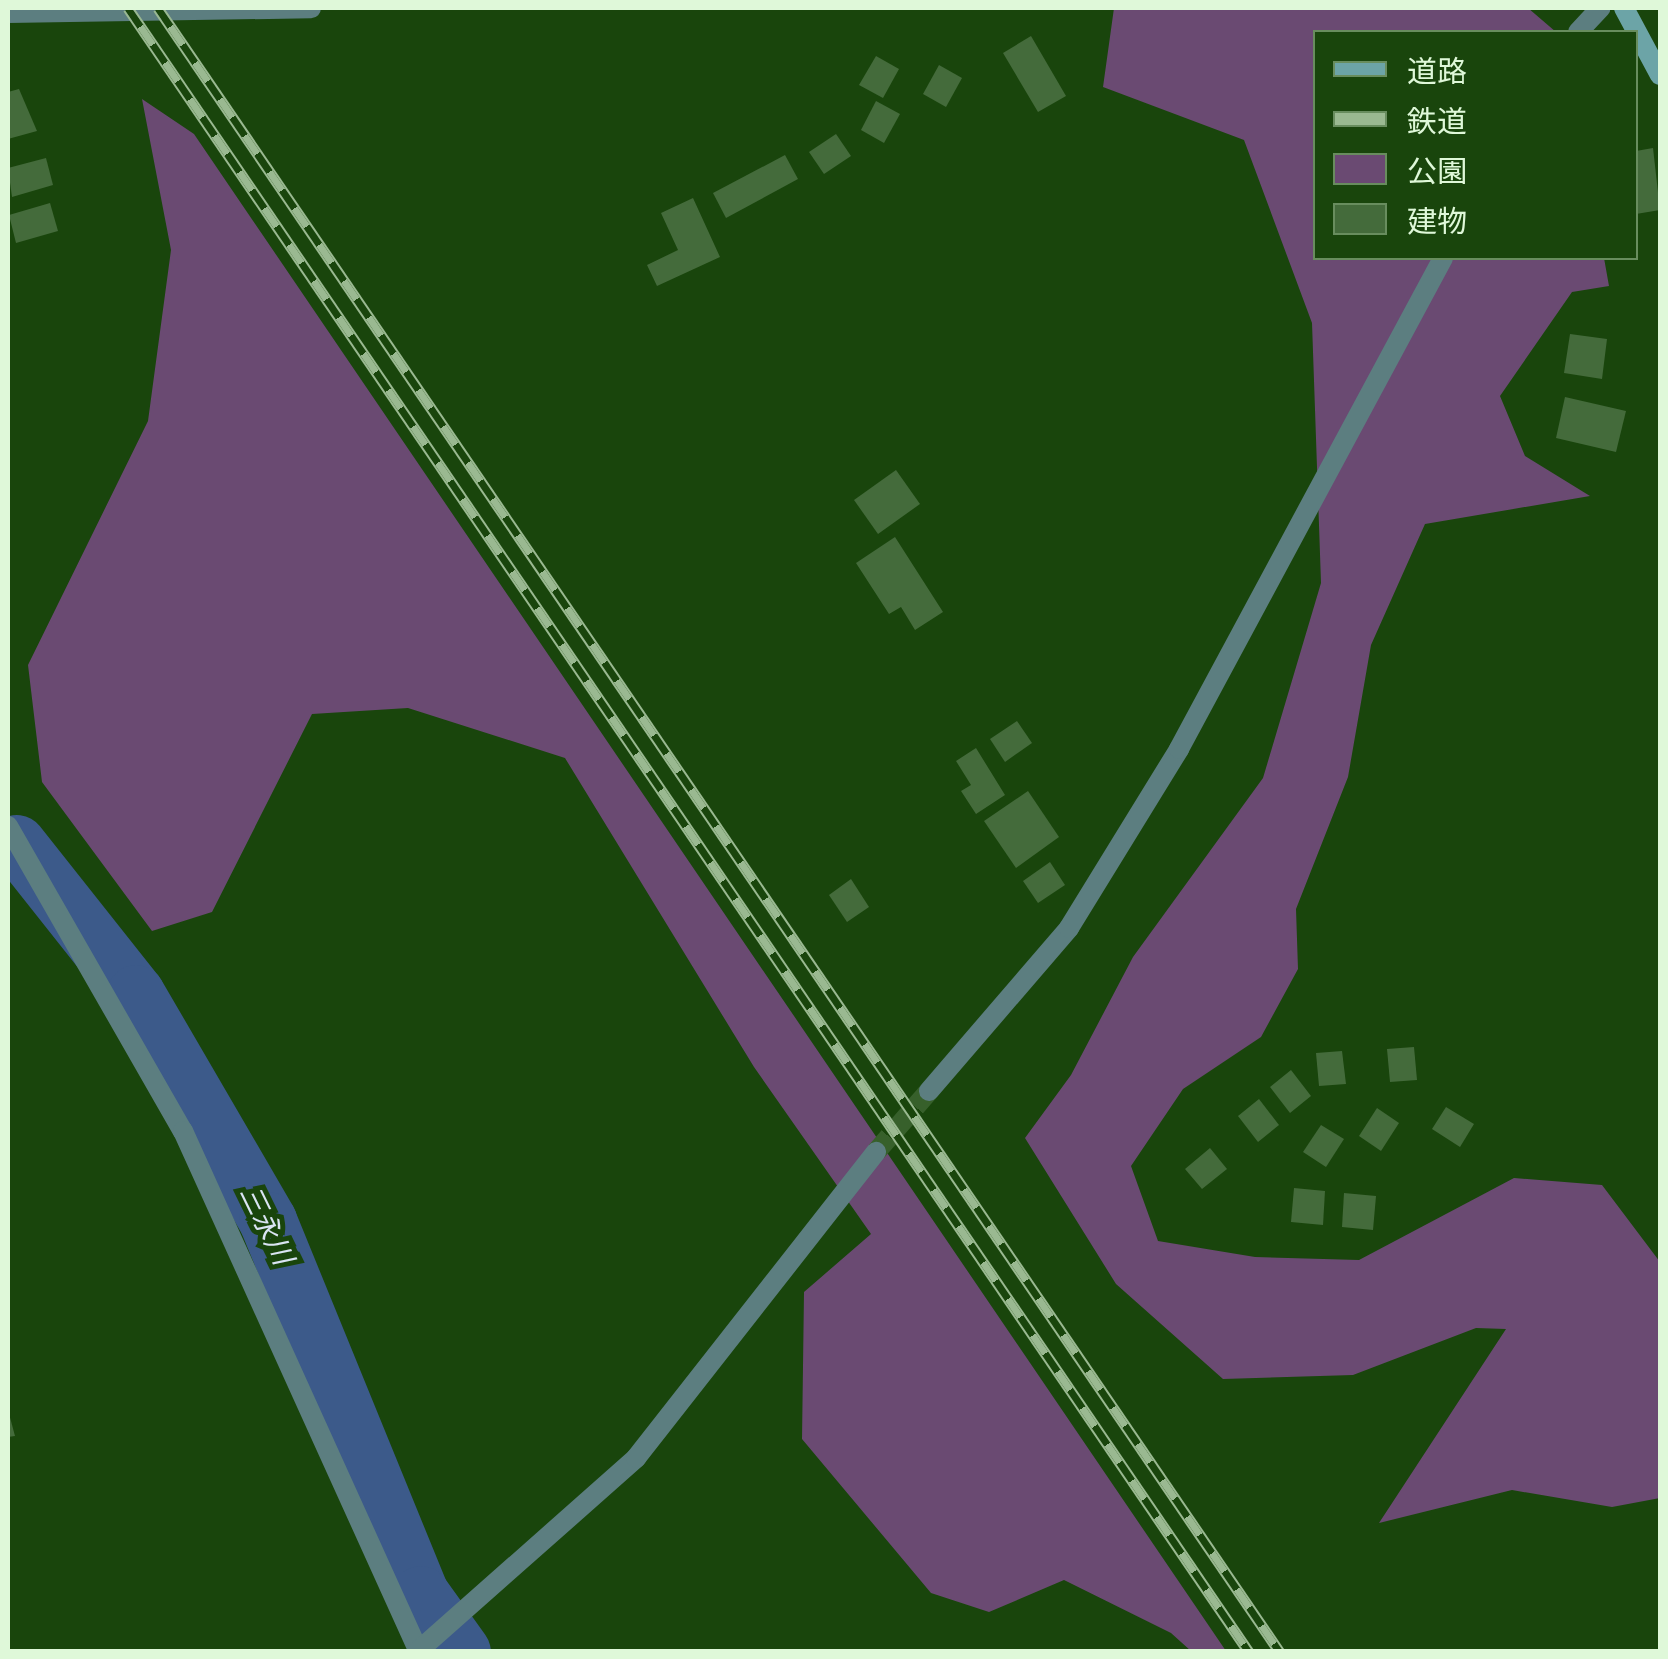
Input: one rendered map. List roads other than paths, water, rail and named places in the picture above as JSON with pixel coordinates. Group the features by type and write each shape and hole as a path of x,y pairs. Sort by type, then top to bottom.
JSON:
{"street":[{"path":"8,13 312,8"},
{"path":"1580,30 1600,8"},
{"path":"1638,34 1660,75"},
{"path":"929,1091 1069,928 1179,749 1442,260"},
{"path":"8,826 183,1131 422,1648 517,1569 636,1458 876,1152"}],"waterway":[{"name":"三永川","path":"17,844 136,994 268,1221 421,1595 462,1652"}],"tunnel":[{"path":"876,1152 929,1091"}],"railway":[{"path":"128,8 1249,1652"},
{"path":"158,8 1280,1652"}]}
